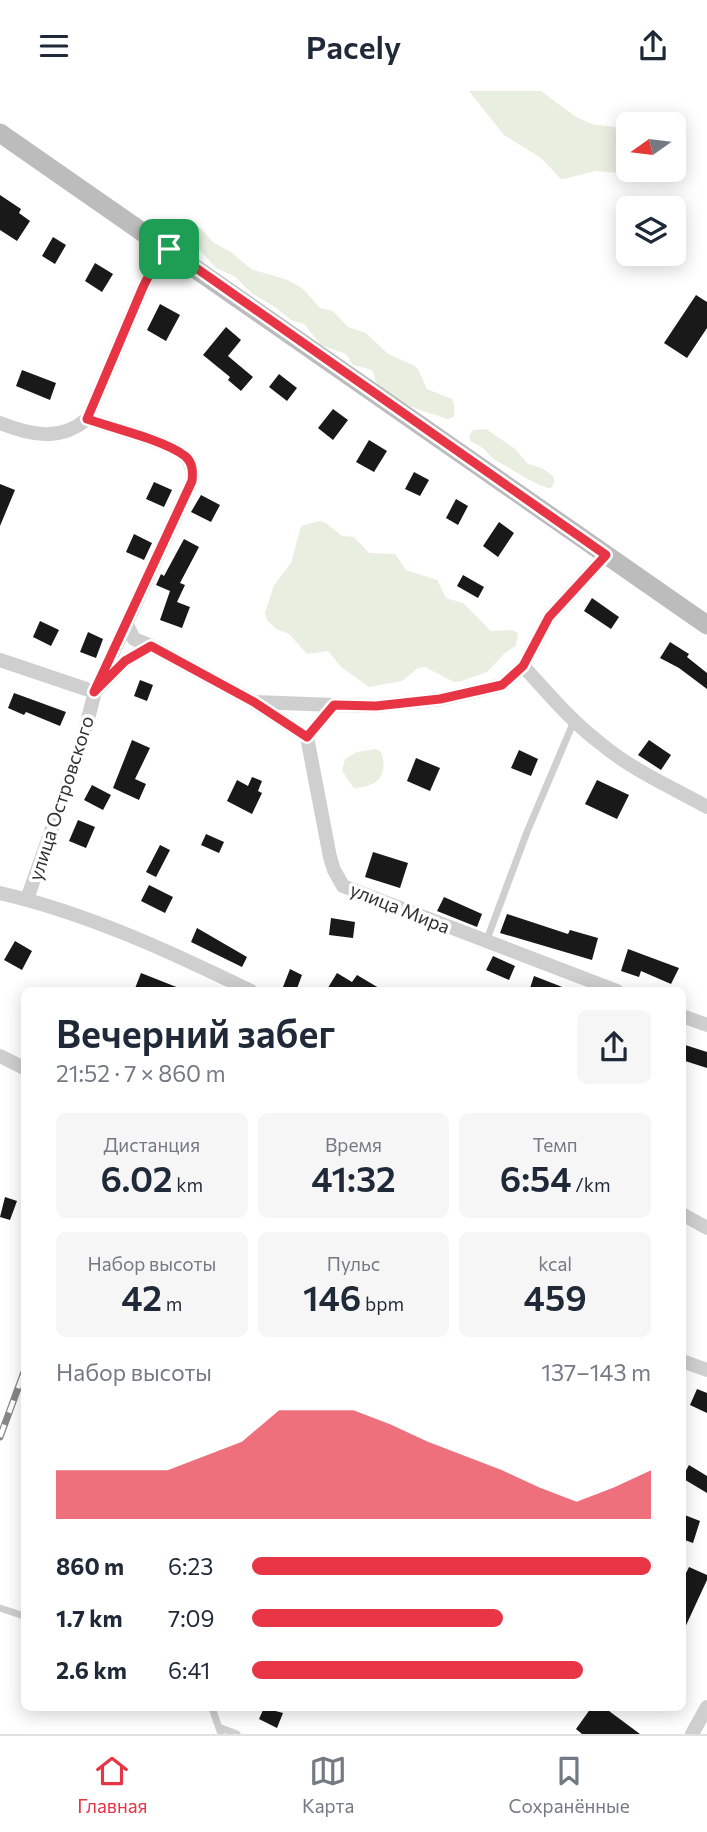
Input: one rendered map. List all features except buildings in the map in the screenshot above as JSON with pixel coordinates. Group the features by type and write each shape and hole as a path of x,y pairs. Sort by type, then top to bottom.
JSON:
{"street":[{"path":"0,133 707,625"},
{"path":"0,423 29,433 63,434 75,429 87,419 143,287 153,267 169,249"},
{"name":"улица Островского","path":"27,899 79,752 94,692 192,481 193,470 186,457 167,447 87,419"},
{"path":"254,702 376,706 440,699 502,685 523,666 549,617 606,555"},
{"path":"126,623 134,639 254,702 307,737 334,705"},
{"path":"0,660 94,692 125,661 151,646"},
{"path":"523,666 573,721 601,745 637,769 707,807"},
{"name":"улица Мира","path":"307,737 330,857 343,886 606,987"},
{"path":"0,893 27,899 171,952 243,987"},
{"path":"686,1017 707,1025"},
{"path":"0,1056 21,1066"},
{"path":"686,1216 707,1228"},
{"path":"686,1362 707,1370"},
{"path":"692,1734 707,1707"}],"lane":[{"path":"486,942 527,832 573,721"},
{"path":"0,1608 21,1615"},
{"path":"213,1711 221,1731 237,1734"}],"shaded area":[{"path":"469,91 541,91 576,117 592,124 616,127 616,173 596,171 561,179 541,158 504,135"},
{"path":"200,228 214,243 231,252 251,269 288,280 303,289 320,308 333,311 348,327 366,333 388,354 413,365 418,369 427,389 452,399 454,417 448,419 421,410 383,392 372,370 353,365 346,354 321,345 304,324 291,320 253,294 234,276 216,268 188,237 189,230"},
{"path":"486,429 514,448 528,464 542,468 553,476 555,482 551,488 540,485 494,459 471,442 469,436 473,430"},
{"path":"320,521 342,536 354,537 369,553 395,554 406,570 437,580 446,598 463,603 491,631 512,630 518,633 516,646 506,652 487,672 461,681 454,682 425,667 418,668 402,681 369,687 341,667 328,651 307,654 289,634 276,629 267,620 265,613 274,585 291,563 301,526"},
{"path":"376,749 381,752 384,767 380,778 369,785 354,788 342,771 345,759 357,752"}],"railway":[{"path":"0,1437 21,1380"}],"route":[{"path":"169,249 606,555 549,617 523,666 502,685 440,699 376,706 334,705 307,737 254,702 151,646 110,673 94,692 192,481 193,470 186,457 167,447 87,419 143,287 153,267 169,249"}]}
